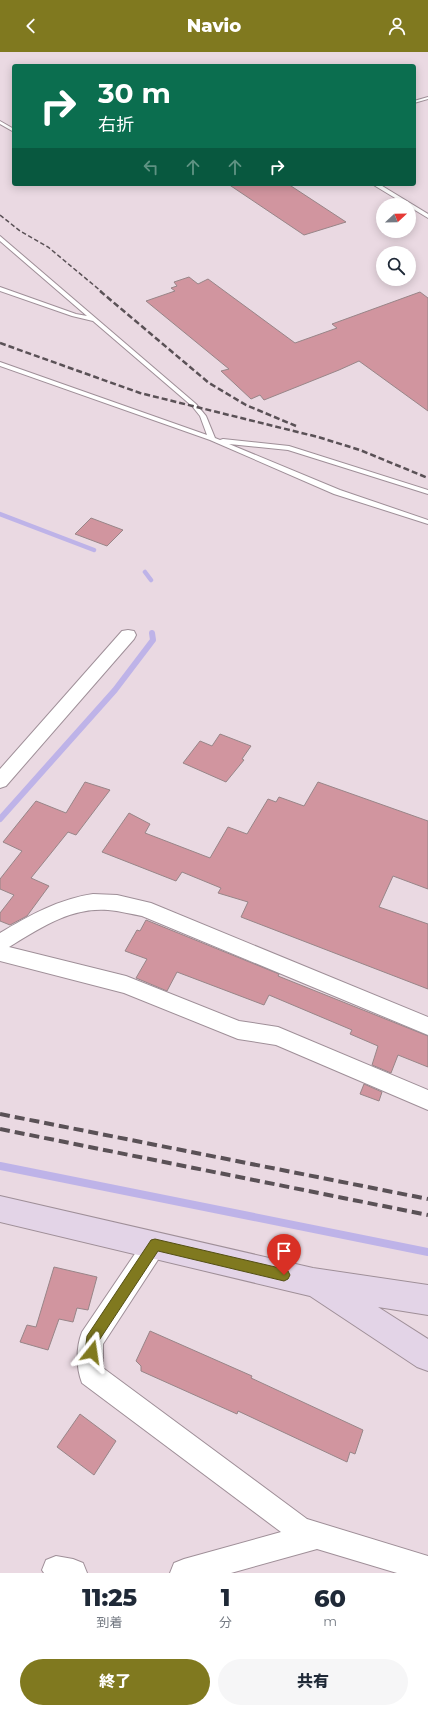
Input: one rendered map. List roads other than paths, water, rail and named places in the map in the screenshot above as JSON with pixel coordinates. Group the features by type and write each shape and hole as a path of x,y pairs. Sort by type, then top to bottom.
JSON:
{"street":[{"path":"0,781 128,635"},
{"path":"0,943 52,913 82,904 107,902 144,909 428,1026"},
{"path":"0,954 126,985 238,1030 278,1036 428,1100"},
{"path":"0,1209 313,1282 428,1300"},
{"path":"155,1244 92,1341 91,1374 300,1530 428,1569"},
{"path":"313,1282 428,1356"},
{"path":"184,1573 318,1536"}],"lane":[{"path":"416,101 428,98"},
{"path":"0,122 12,130"},
{"path":"378,186 428,216"},
{"path":"0,238 97,320 194,406 203,416 212,439"},
{"path":"0,289 74,315 97,320"},
{"path":"0,364 212,439 337,492 428,522"},
{"path":"212,439 289,448 428,492"}],"waterway":[{"path":"0,514 94,550"},
{"path":"145,572 151,580"},
{"path":"0,819 115,690 153,640 152,633"},
{"path":"0,1166 428,1252"}],"railway":[{"path":"0,215 20,231 48,247 102,292"},
{"path":"100,291 209,383 246,405 296,426"},
{"path":"0,343 140,393 318,437 360,450 428,478"},
{"path":"0,1114 428,1199"},
{"path":"0,1129 428,1215"}]}
